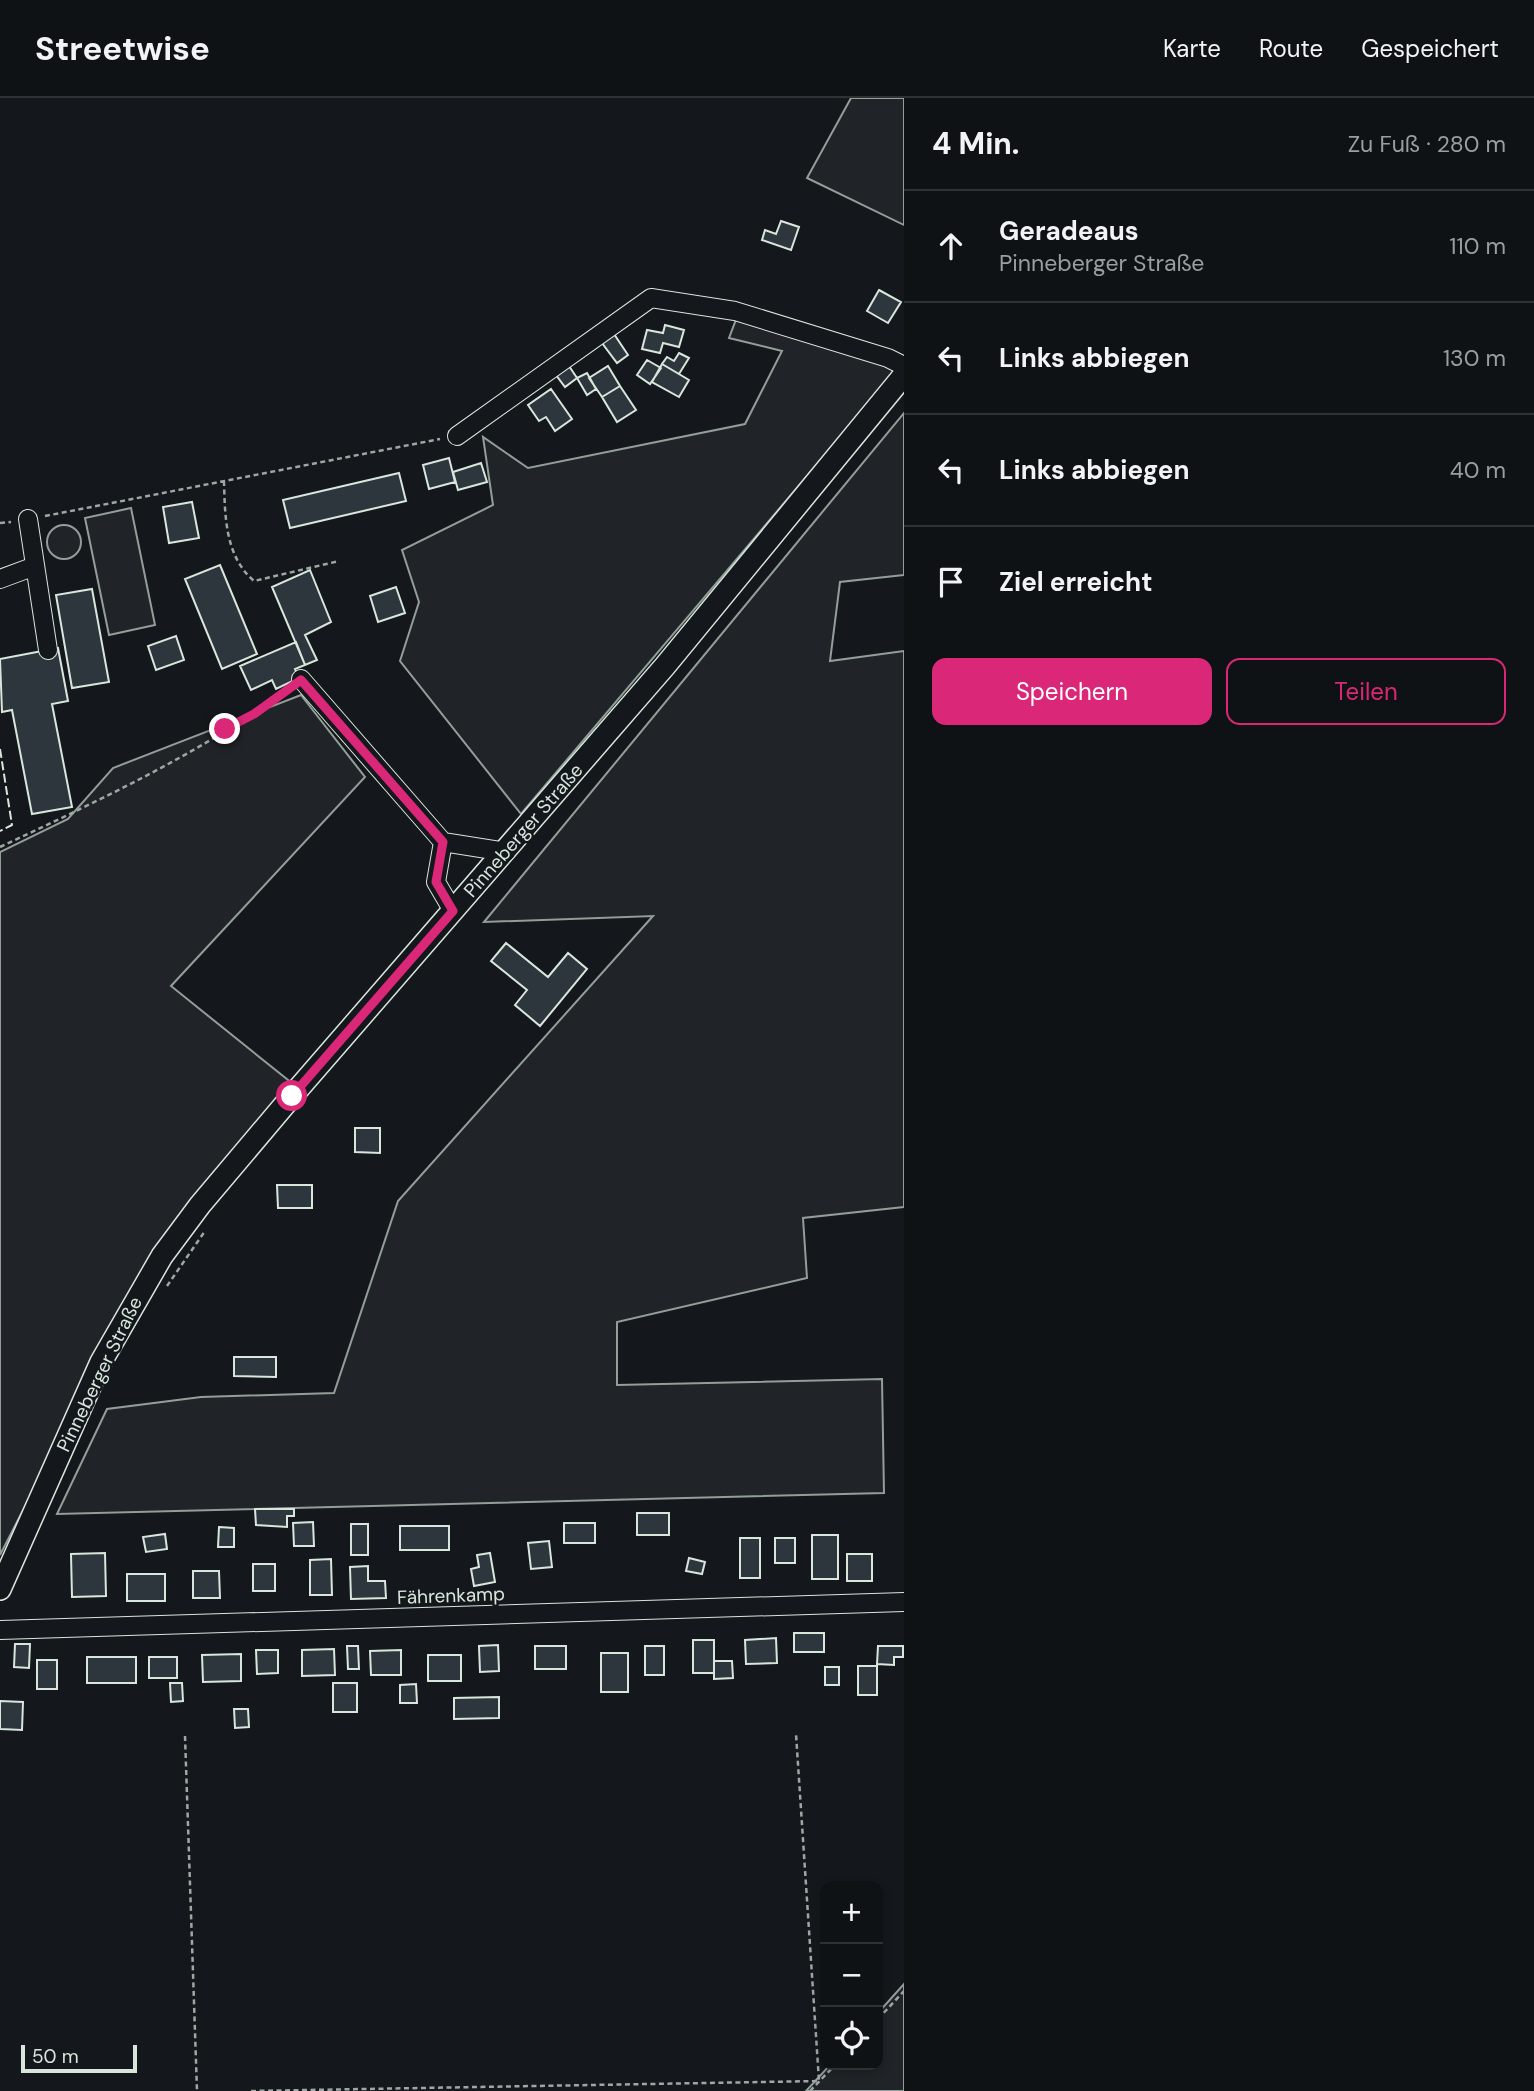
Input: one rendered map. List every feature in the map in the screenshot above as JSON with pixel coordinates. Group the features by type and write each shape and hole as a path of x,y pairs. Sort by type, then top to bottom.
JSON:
{"main road":[{"name":"Pinneberger Straße","path":"0,1589 101,1362 162,1256 208,1195 665,666 904,375"}],"street":[{"path":"457,436 651,298 735,311 888,358 904,366"},
{"path":"28,519 39,556 48,650"},
{"path":"0,579 39,556"},
{"path":"301,680 443,842 506,852"},
{"path":"443,842 436,882 453,911"},
{"name":"Fährenkamp","path":"0,1630 904,1602"}],"path":[{"path":"0,523 457,436"},
{"path":"224,481 226,527 242,571 254,581 339,561"},
{"path":"0,847 98,801 254,714 301,680"},
{"path":"163,1292 207,1228"},
{"path":"796,1734 819,2081"},
{"path":"185,1736 197,2091"},
{"path":"883,2014 904,1991"},
{"path":"810,2091 830,2070"},
{"path":"251,2091 819,2081"}],"shaded area":[{"path":"851,98 904,98 904,225 807,178"},
{"path":"737,317 900,366 521,814 400,661 419,602 402,550 493,505 483,437 528,468 745,424 782,351 729,338"},
{"path":"904,413 904,575 840,582 830,661 904,651 904,1207 803,1218 807,1278 617,1322 617,1385 882,1379 884,1493 57,1514 107,1409 201,1397 334,1393 398,1201 653,916 484,922"},
{"path":"131,508 155,625 109,635 85,518"},
{"path":"64,525 76,530 81,542 76,554 64,559 52,554 47,542 52,530"},
{"path":"301,695 365,777 171,986 293,1084 113,1335 0,1555 0,852 68,819 113,768"},
{"path":"904,1984 904,2091 806,2091 825,2070 883,2070 883,2007"}],"building":[{"path":"781,221 799,227 791,250 762,240 765,230 776,234"},
{"path":"879,290 901,302 888,323 867,311"},
{"path":"665,325 684,330 679,347 663,343 660,353 642,349 647,330 663,333"},
{"path":"614,334 628,355 617,363 602,343"},
{"path":"679,353 689,358 679,374 662,364 667,357 674,361"},
{"path":"647,360 661,368 650,384 637,375"},
{"path":"662,364 689,380 679,397 652,382"},
{"path":"569,366 577,378 565,387 556,375"},
{"path":"608,366 620,386 602,397 589,378"},
{"path":"587,373 596,389 587,395 577,378"},
{"path":"620,386 636,410 617,422 602,397"},
{"path":"551,389 572,419 555,431 546,417 539,421 528,405"},
{"path":"449,458 455,482 429,489 423,465"},
{"path":"481,463 487,482 458,490 453,472"},
{"path":"399,473 406,501 290,528 283,500"},
{"path":"192,502 199,538 169,543 163,507"},
{"path":"220,565 257,654 222,669 185,579"},
{"path":"310,570 331,622 305,635 317,660 305,665 272,587"},
{"path":"396,587 405,613 378,622 370,596"},
{"path":"92,589 109,682 72,688 56,595"},
{"path":"176,636 184,660 156,670 148,646"},
{"path":"296,642 305,665 295,669 299,678 276,689 272,680 251,690 240,666"},
{"path":"58,648 68,701 52,704 72,807 32,814 12,710 2,712 0,659"},
{"path":"506,943 548,977 568,953 587,969 540,1026 515,1005 527,990 491,961"},
{"path":"355,1128 380,1128 380,1153 355,1152"},
{"path":"277,1185 312,1185 312,1208 278,1208"},
{"path":"234,1357 276,1357 276,1377 234,1376"},
{"path":"255,1509 294,1509 294,1516 287,1516 287,1527 256,1525"},
{"path":"637,1513 669,1513 669,1535 637,1535"},
{"path":"313,1522 314,1546 294,1546 293,1523"},
{"path":"564,1523 595,1523 595,1543 564,1543"},
{"path":"351,1524 368,1524 368,1555 351,1555"},
{"path":"400,1526 449,1526 449,1550 400,1550"},
{"path":"219,1527 234,1528 234,1547 218,1547"},
{"path":"165,1534 167,1549 146,1552 143,1537"},
{"path":"812,1535 838,1535 838,1579 812,1579"},
{"path":"740,1538 760,1538 760,1578 740,1578"},
{"path":"775,1538 795,1538 795,1563 775,1563"},
{"path":"549,1541 552,1567 531,1569 528,1543"},
{"path":"105,1553 106,1596 72,1597 71,1554"},
{"path":"490,1553 495,1582 474,1586 471,1569 479,1567 477,1555"},
{"path":"847,1554 872,1554 872,1581 847,1581"},
{"path":"689,1558 705,1562 702,1574 686,1571"},
{"path":"331,1559 332,1595 310,1595 310,1560"},
{"path":"253,1564 275,1564 275,1591 253,1591"},
{"path":"368,1566 368,1581 385,1581 386,1598 351,1599 350,1567"},
{"path":"193,1571 219,1571 220,1598 193,1598"},
{"path":"127,1574 165,1574 165,1601 127,1601"},
{"path":"794,1633 824,1633 824,1652 794,1652"},
{"path":"776,1638 777,1663 746,1664 745,1640"},
{"path":"693,1640 714,1640 714,1673 693,1673"},
{"path":"15,1644 30,1644 29,1668 14,1667"},
{"path":"498,1645 499,1671 480,1672 479,1646"},
{"path":"347,1646 358,1646 359,1669 348,1669"},
{"path":"535,1646 566,1646 566,1669 535,1669"},
{"path":"645,1646 664,1646 664,1675 645,1675"},
{"path":"878,1646 903,1646 903,1657 894,1657 894,1665 877,1664"},
{"path":"334,1649 335,1675 302,1676 302,1650"},
{"path":"256,1650 278,1650 278,1673 257,1674"},
{"path":"401,1650 401,1675 371,1675 370,1651"},
{"path":"601,1653 628,1653 628,1692 601,1692"},
{"path":"241,1654 241,1681 203,1682 202,1655"},
{"path":"428,1655 461,1655 461,1681 428,1681"},
{"path":"87,1657 136,1657 136,1683 87,1683"},
{"path":"149,1657 177,1657 177,1678 149,1678"},
{"path":"37,1660 57,1660 57,1689 37,1689"},
{"path":"714,1661 732,1661 733,1678 714,1679"},
{"path":"858,1666 877,1666 877,1695 858,1695"},
{"path":"825,1667 839,1667 839,1685 825,1685"},
{"path":"170,1683 182,1683 183,1701 171,1702"},
{"path":"333,1683 357,1683 357,1712 333,1712"},
{"path":"416,1684 417,1703 400,1703 400,1685"},
{"path":"499,1697 499,1718 454,1719 454,1698"},
{"path":"0,1701 23,1702 22,1730 0,1729"},
{"path":"234,1709 248,1709 249,1727 235,1728"}],"fence":[{"path":"0,749 12,825 0,831"}],"route":[{"path":"225,729 254,714 301,680 443,842 436,882 453,911 292,1096"}]}
